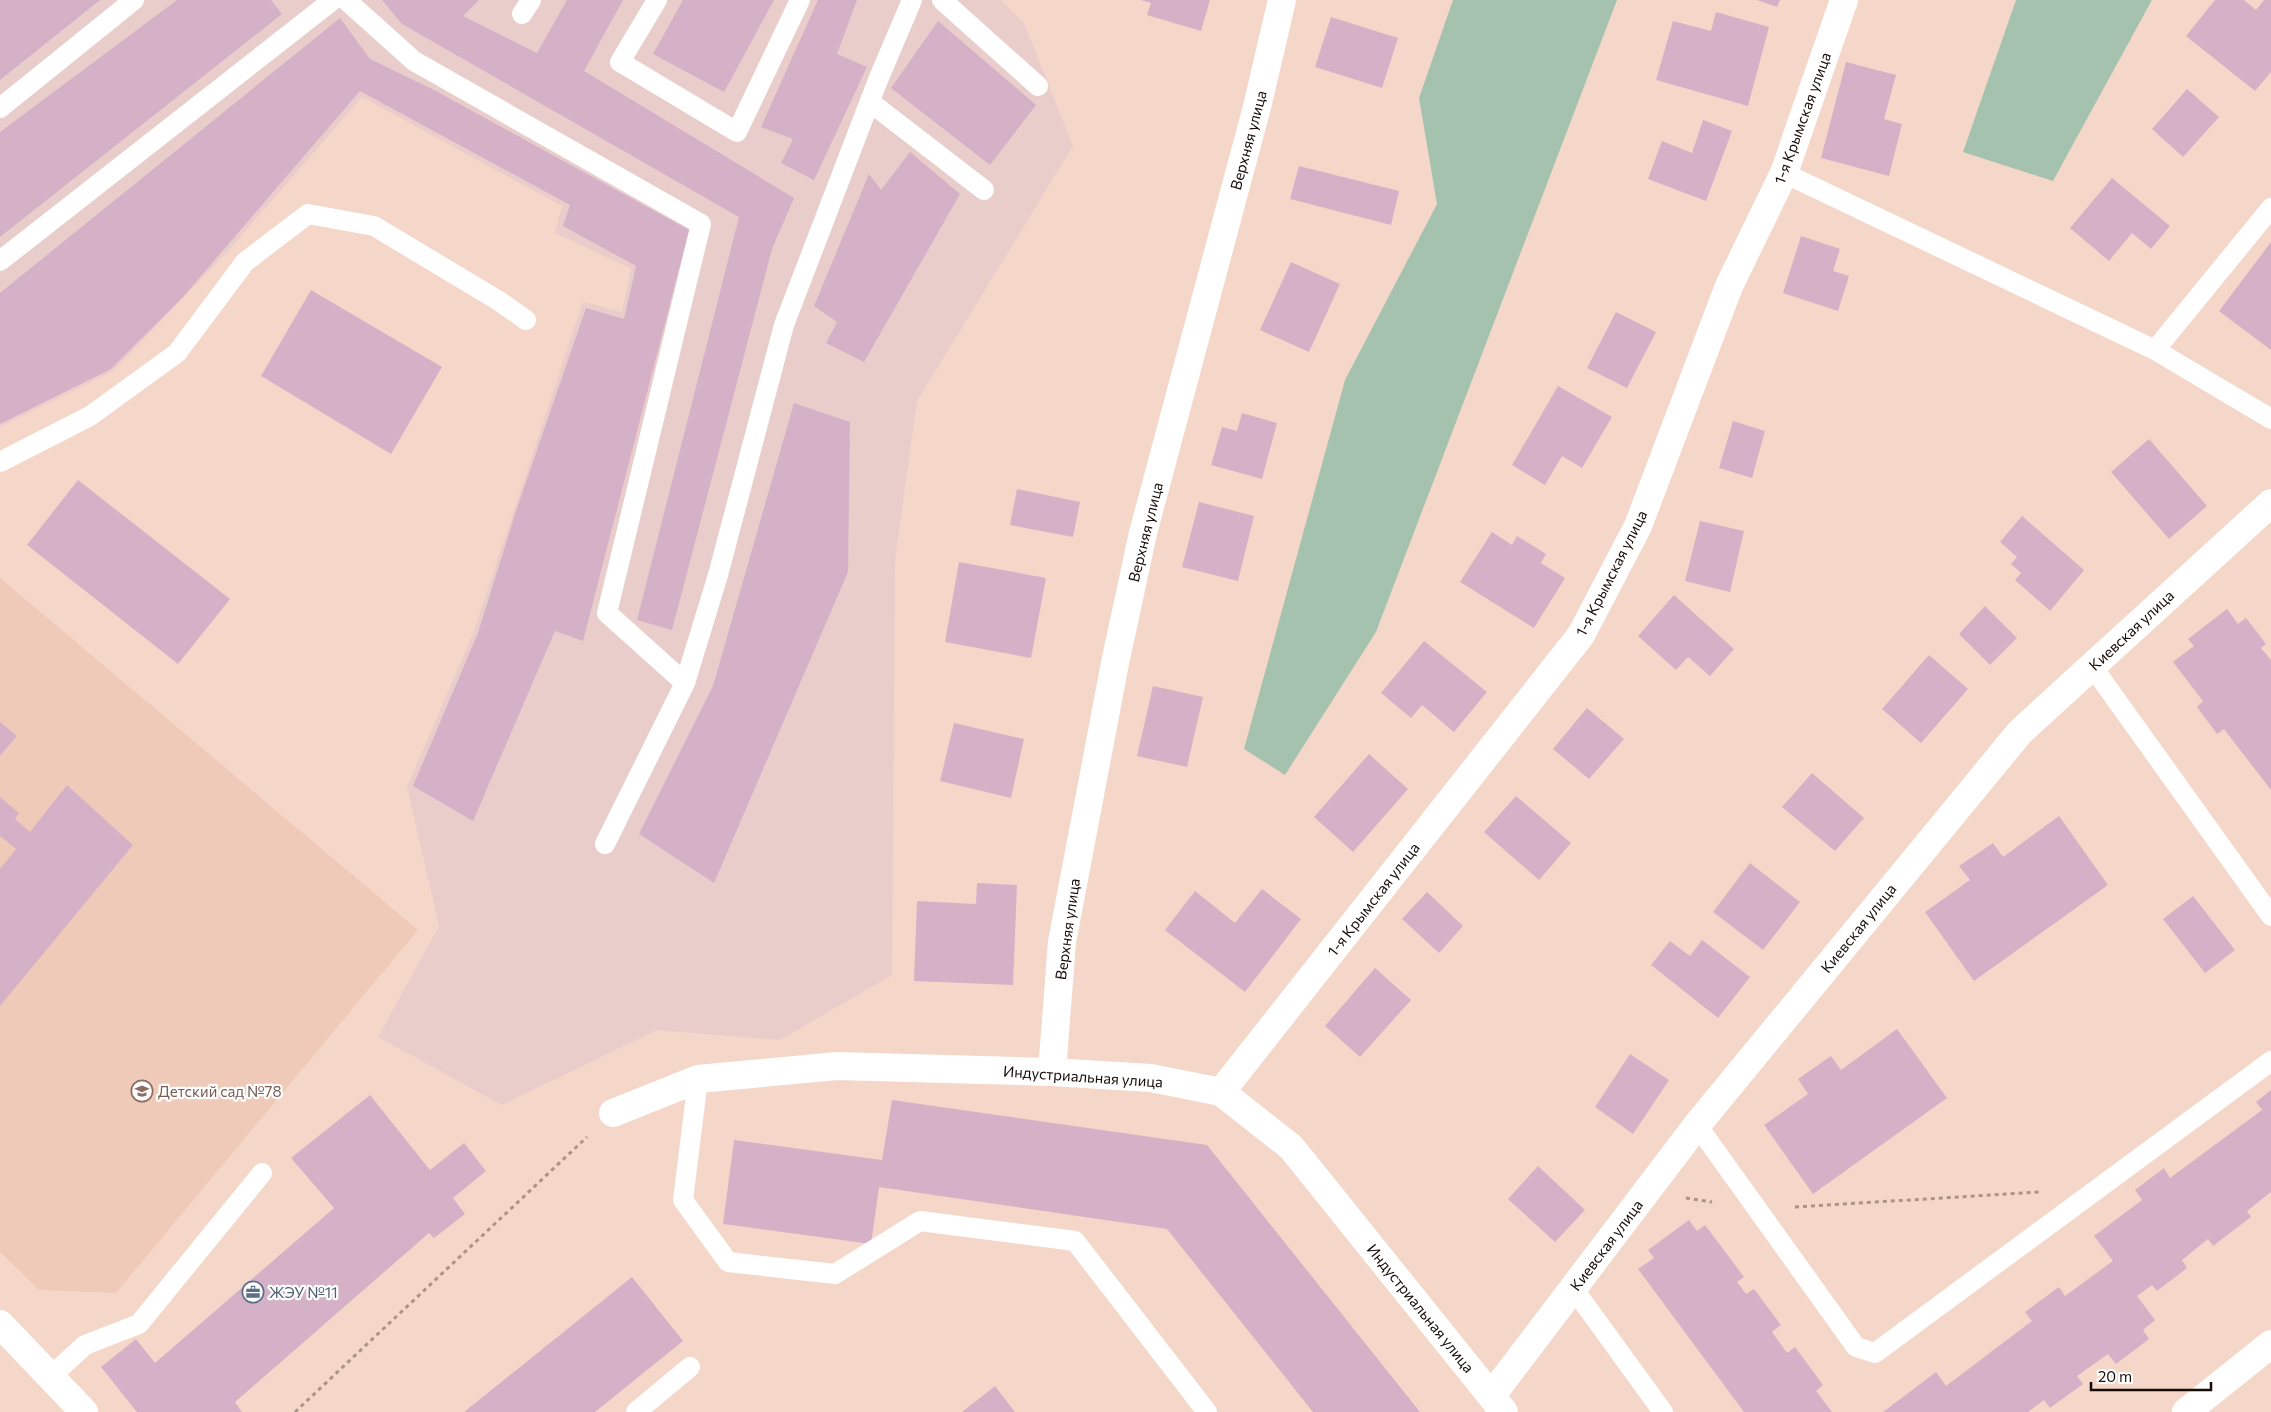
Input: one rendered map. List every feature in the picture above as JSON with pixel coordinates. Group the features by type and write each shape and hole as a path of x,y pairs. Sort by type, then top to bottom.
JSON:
{"street":[{"name":"Верхняя улица","path":"1052,1072 1062,942 1114,663 1143,533 1257,107 1282,0"},
{"name":"1-я Крымская улица","path":"1221,1092 1581,635 1638,526 1729,286 1784,173 1844,0"},
{"name":"Киевская улица","path":"1498,1404 1573,1288 1697,1125 2020,732 2271,503"},
{"name":"Индустриальная улица","path":"613,1113 698,1079 837,1066 1052,1072 1151,1078 1221,1092 1291,1146 1498,1404"},
{"path":"0,1324 84,1412"},
{"path":"2186,1412 2271,1344"}],"lane":[{"path":"0,108 134,0"},
{"path":"0,262 333,0"},
{"path":"346,0 414,61 701,224 607,613 685,683"},
{"path":"657,0 620,62 738,132 800,0"},
{"path":"605,844 685,683 718,575 784,325 870,102 912,0"},
{"path":"942,0 1038,86"},
{"path":"870,102 984,190"},
{"path":"1784,173 2155,350 2271,419"},
{"path":"2155,350 2271,208"},
{"path":"0,462 90,416 177,353 245,262 308,214 374,226 499,301 526,320"},
{"path":"2092,666 2271,916"},
{"path":"1697,1125 1856,1347 1875,1352 2271,1061"},
{"path":"698,1079 683,1200 728,1262 836,1274 920,1221 1074,1241 1207,1412"},
{"path":"50,1376 85,1345 139,1324 262,1173"},
{"path":"1573,1288 1663,1412"},
{"path":"636,1412 690,1367"}],"path":[{"path":"295,1412 613,1113"},
{"path":"1646,1192 1757,1209 2040,1192"}],"shaded area":[{"path":"0,0 1001,0 1024,23 1073,146 917,401 895,560 892,975 780,1040 657,1030 502,1105 378,1037 439,926 407,787 474,631 583,302 622,312 631,269 555,233 562,206 362,97 228,251 113,371 0,427"},
{"name":"Детский сад №78","path":"0,578 418,930 116,1293 39,1290 0,1252"}],"green space":[{"path":"1453,0 1617,0 1376,632 1285,775 1244,749 1345,380 1437,204 1419,98"},
{"path":"2016,0 2152,0 2053,181 1963,152"}],"building":[{"path":"0,0 100,0 0,80"},
{"path":"177,0 271,0 282,14 0,237 0,132"},
{"path":"382,0 479,0 463,16 537,53 567,0 623,0 584,71 794,198 772,249 672,630 637,620 739,217 402,24"},
{"path":"683,0 774,0 724,92 653,54"},
{"path":"818,0 857,0 837,54 867,67 814,180 781,163 793,139 761,127"},
{"path":"1141,0 1210,0 1201,31 1147,15 1151,3"},
{"path":"1757,0 1780,0 1777,7"},
{"path":"2215,0 2244,0 2256,10 2264,0 2271,0 2271,72 2255,91 2186,36"},
{"path":"1716,12 1769,27 1748,106 1656,80 1673,21 1711,31"},
{"path":"1331,17 1398,38 1382,88 1315,67"},
{"path":"340,18 370,59 436,91 689,230 583,641 555,631 473,821 413,786 478,633 516,511 586,308 624,319 636,266 563,226 570,205 360,91 183,297 111,369 0,424 0,293"},
{"path":"938,21 1036,105 990,165 891,88"},
{"path":"1846,62 1896,75 1884,119 1902,124 1889,176 1821,158"},
{"path":"2187,89 2219,117 2183,157 2152,129"},
{"path":"1703,120 1732,131 1706,201 1648,179 1662,141 1692,153"},
{"path":"910,152 960,194 864,362 826,343 837,322 814,306 869,174 881,190"},
{"path":"1299,166 1399,191 1391,225 1290,199"},
{"path":"2112,178 2170,226 2151,249 2132,233 2109,261 2070,228"},
{"path":"1801,236 1840,249 1833,271 1849,276 1838,311 1783,293"},
{"path":"2271,242 2271,350 2219,311"},
{"path":"1291,262 1340,284 1309,352 1260,330"},
{"path":"311,290 442,367 391,454 261,376"},
{"path":"1616,312 1656,332 1627,388 1587,368"},
{"path":"1558,386 1612,417 1582,468 1562,456 1545,485 1512,465"},
{"path":"794,403 850,422 848,572 714,883 639,834 713,686"},
{"path":"1242,413 1277,423 1262,479 1211,465 1222,427 1237,431"},
{"path":"1733,421 1765,431 1752,478 1719,468"},
{"path":"2149,439 2207,506 2169,539 2111,472"},
{"path":"78,480 230,599 178,664 27,545"},
{"path":"1017,489 1080,502 1073,537 1010,525"},
{"path":"1199,502 1254,516 1238,581 1182,567"},
{"path":"2022,516 2084,570 2050,611 2015,580 2021,573 2011,564 2017,557 2000,542"},
{"path":"1700,521 1744,531 1730,592 1685,581"},
{"path":"1492,532 1512,545 1517,536 1546,554 1541,563 1565,578 1534,628 1460,582"},
{"path":"959,562 1046,578 1031,658 945,642"},
{"path":"1674,595 1734,649 1710,676 1688,657 1676,670 1638,636"},
{"path":"1985,606 2017,638 1990,665 1959,634"},
{"path":"2227,609 2238,624 2246,618 2266,644 2261,648 2271,660 2271,790 2224,729 2217,734 2197,707 2203,701 2173,662 2194,646 2188,639"},
{"path":"1424,641 1487,692 1454,732 1422,705 1411,718 1381,693"},
{"path":"1929,655 1968,689 1921,743 1882,709"},
{"path":"1153,686 1203,697 1187,767 1137,756"},
{"path":"1587,708 1624,739 1589,779 1553,749"},
{"path":"0,722 17,736 0,756"},
{"path":"954,723 1024,739 1011,798 940,781"},
{"path":"1369,754 1408,789 1353,852 1314,817"},
{"path":"1812,773 1864,818 1835,851 1782,807"},
{"path":"67,785 133,845 0,1006 0,869 16,849 0,836 0,797 19,813 15,819 30,832"},
{"path":"1516,796 1571,843 1539,880 1484,832"},
{"path":"2059,816 2108,885 1974,981 1925,912 1970,880 1959,866 1993,843 2003,857"},
{"path":"1750,863 1800,902 1763,950 1713,912"},
{"path":"977,883 1017,885 1013,985 914,981 917,901 976,904"},
{"path":"1262,889 1301,919 1245,992 1165,930 1195,891 1235,923"},
{"path":"1427,892 1463,926 1439,953 1402,919"},
{"path":"2193,896 2235,950 2205,973 2163,919"},
{"path":"1702,940 1750,977 1718,1018 1651,965 1670,941 1690,956"},
{"path":"1375,968 1411,1000 1360,1057 1325,1026"},
{"path":"1897,1029 1947,1098 1813,1194 1764,1125 1808,1094 1798,1079 1831,1056 1841,1070"},
{"path":"1630,1054 1669,1080 1633,1134 1595,1107"},
{"path":"2271,1090 2271,1192 2247,1211 2251,1217 2213,1246 2208,1239 2182,1260 2187,1268 2157,1291 2152,1285 2137,1296 2155,1320 2143,1330 2149,1339 2116,1364 2108,1354 2077,1376 2083,1384 2050,1408 2044,1400 2028,1412 1883,1412 1936,1372 1946,1386 2032,1321 2025,1312 2059,1287 2065,1296 2113,1261 2094,1236 2142,1200 2135,1190 2164,1168 2170,1178 2262,1110 2256,1102"},
{"path":"370,1095 430,1170 464,1143 486,1171 453,1198 465,1214 434,1238 429,1233 235,1402 242,1412 137,1412 101,1367 136,1339 155,1363 334,1208 291,1158"},
{"path":"892,1100 1207,1145 1420,1412 1313,1412 1167,1229 879,1187 871,1244 723,1224 734,1140 882,1160"},
{"path":"1538,1166 1585,1210 1555,1242 1508,1199"},
{"path":"1689,1220 1697,1231 1705,1225 1744,1277 1737,1282 1746,1294 1754,1289 1781,1325 1772,1332 1787,1353 1795,1347 1823,1385 1816,1391 1832,1412 1744,1412 1638,1269 1654,1258 1648,1250"},
{"path":"632,1277 683,1341 595,1412 464,1412"},
{"path":"995,1386 1015,1412 962,1412"}],"place":[{"name":"Детский сад №78","path":"142,1091"},
{"name":"ЖЭУ №11","path":"253,1292"}]}
